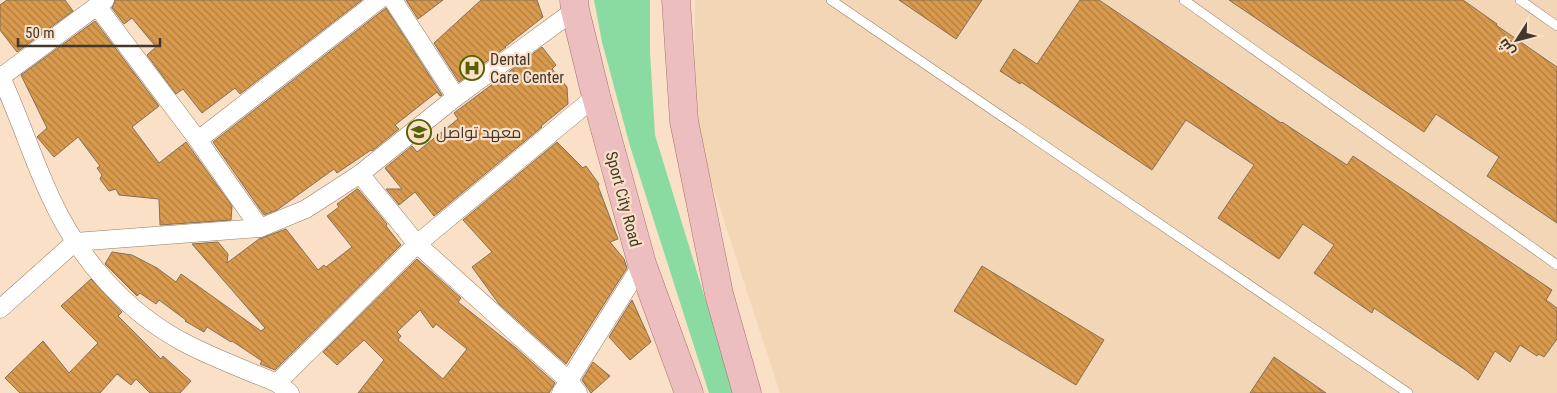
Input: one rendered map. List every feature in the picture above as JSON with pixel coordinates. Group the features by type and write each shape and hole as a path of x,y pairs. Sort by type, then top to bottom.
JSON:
{"main road":[{"path":"676,0 684,121 719,294 747,393"},
{"name":"Sport City Road","path":"574,5 596,96 642,264 690,393"}],"street":[{"path":"198,140 379,0"},
{"path":"393,0 456,97"},
{"path":"260,228 101,3 0,76 51,198 75,242 94,268 135,309 183,342 283,388 417,244 596,96"},
{"path":"0,309 75,242 260,228 306,209 360,174 574,5"},
{"path":"360,174 417,244 569,389 642,264"}],"lane":[{"path":"831,0 1408,393"},
{"path":"1184,0 1557,265"},
{"path":"1520,0 1557,26"}],"shaded area":[{"path":"695,0 1557,0 1557,393 780,393 694,128"}],"green space":[{"path":"594,0 650,0 650,53 655,135 734,393 709,393 630,146 602,42"}],"building":[{"path":"7,0 65,0 73,11 17,52 0,30 0,5"},
{"path":"115,0 362,0 240,94 235,88 202,113 183,89 176,94 147,55 156,47 132,18 124,24 112,8"},
{"path":"406,0 443,0 418,19"},
{"path":"481,0 537,0 543,17 459,82 434,43"},
{"path":"899,0 982,0 956,39"},
{"path":"1080,0 1099,0 1281,123 1347,165 1353,156 1552,290 1546,300 1557,308 1557,339 1544,357 1539,354 1537,356 1520,345 1510,362 1495,351 1478,380 1374,308 1372,313 1314,273 1334,245 1303,224 1279,259 1218,218 1254,165 1186,120 1152,170 1021,82 1020,84 1000,71 1014,49 1037,64"},
{"path":"1229,0 1463,0 1557,67 1557,223 1487,176 1499,157 1436,114 1424,132"},
{"path":"386,8 442,95 440,96 437,92 395,125 399,129 372,151 337,173 334,169 277,210 264,215 213,142"},
{"path":"95,21 159,106 132,127 159,163 186,142 232,206 231,220 160,225 159,199 119,195 116,189 109,191 100,179 102,175 97,168 100,166 78,137 54,157 37,137 47,128 21,75"},
{"path":"542,47 556,65 552,69 567,87 568,104 434,216 415,192 399,205 386,189 402,189 385,168 412,146 417,152 458,119 454,113"},
{"path":"557,142 583,168 586,166 599,184 598,186 618,239 610,242 624,259 627,268 566,364 499,304 472,267 492,252 463,220"},
{"path":"357,189 387,224 386,226 401,245 275,370 260,364 262,361 207,327 204,332 185,321 159,300 156,304 140,293 137,296 105,264 112,252 132,255 157,268 176,282 181,274 261,331 265,328 192,244 218,242 228,254 227,263 259,239 286,229 318,270 324,265 326,267 352,247 327,216 339,207 337,204"},
{"path":"417,259 461,298 458,302 516,348 555,383 549,393 358,393 384,360 364,340 337,365 323,352","holes":["420,310 433,328 436,324 467,349 443,379 398,340 401,336 397,332"]},
{"path":"982,266 1104,340 1076,385 954,311"},
{"path":"91,279 122,312 118,316 161,359 163,356 191,381 180,393 150,393 136,379 131,385 117,374 100,393 20,393 5,378 43,341 69,373 98,343 61,306"},
{"path":"632,300 651,342 630,360 609,337"},
{"path":"1274,357 1326,393 1250,393"},
{"path":"593,362 610,376 591,393 582,380"}],"place":[{"name":"Dental Care Center","path":"472,68"},
{"name":"معهد تواصل","path":"419,132"}]}
